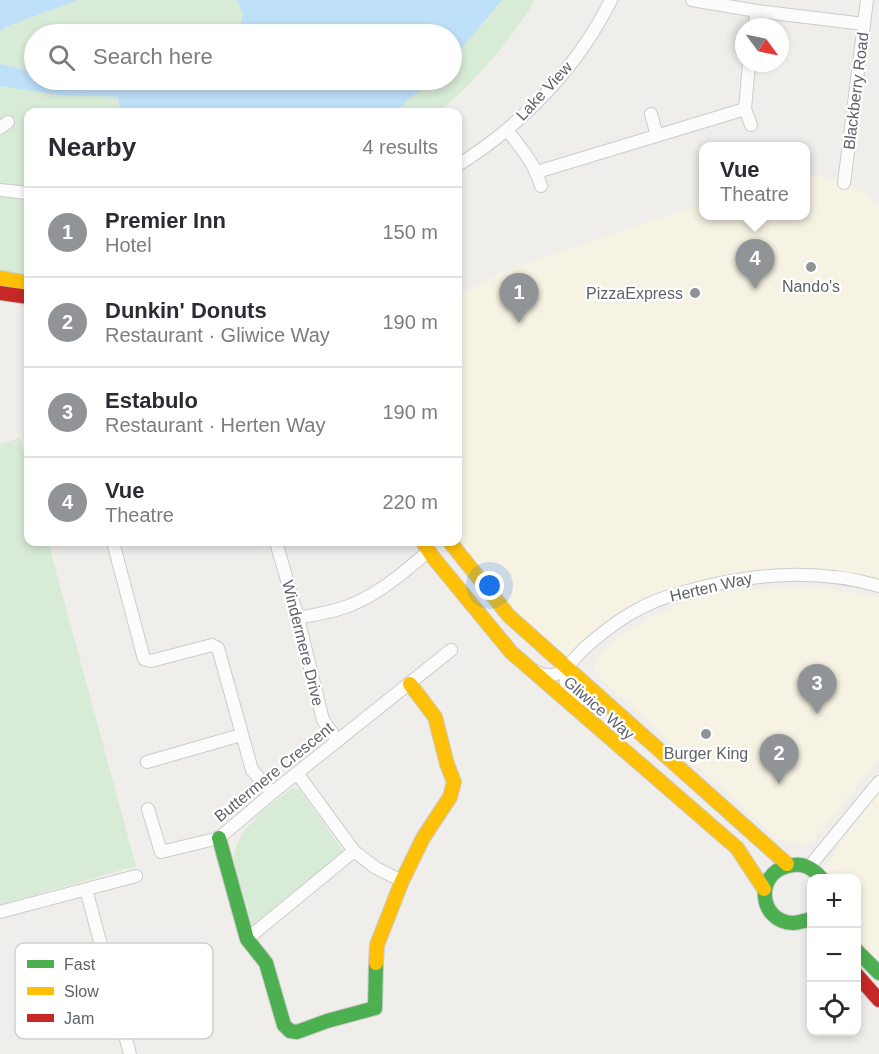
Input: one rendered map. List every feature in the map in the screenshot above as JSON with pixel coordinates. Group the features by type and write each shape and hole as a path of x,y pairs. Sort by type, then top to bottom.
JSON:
{"street":[{"name":"Lake View","path":"462,162 507,130 549,90 568,66 611,0"},
{"path":"692,0 757,11 864,24"},
{"name":"Blackberry Road","path":"844,183 867,0"},
{"path":"756,18 757,11"},
{"path":"748,72 745,109 751,125"},
{"path":"537,171 745,109"},
{"path":"651,114 657,136"},
{"path":"507,130 537,171 541,186"},
{"path":"0,190 24,193"},
{"path":"0,278 24,283"},
{"path":"0,293 24,296"},
{"path":"114,546 144,659 151,661 212,645 218,648 252,770 272,793"},
{"name":"Windermere Drive","path":"277,546 298,618 323,720 338,741"},
{"path":"298,618 350,606 370,596 384,588 426,546"},
{"name":"Gliwice Way","path":"426,546 511,652 737,848 764,889 766,906 772,915 792,924 807,924"},
{"name":"Gliwice Way","path":"453,546 509,616 787,864"},
{"name":"Herten Way","path":"565,667 587,646 639,608 673,595 719,583 772,574 821,574 879,586"},
{"name":"Buttermere Crescent","path":"410,684 435,717 454,782 450,797 423,838 402,881 378,945 375,1008 297,1032 290,1031 284,1025 267,963 246,939 219,837 451,650"},
{"path":"531,670 543,675 555,675 565,667"},
{"path":"565,667 566,683 583,716"},
{"path":"147,762 242,735"},
{"path":"297,773 354,851 376,868 402,881"},
{"path":"809,867 879,783"},
{"path":"148,809 161,852 219,837"},
{"path":"246,939 354,851"},
{"path":"764,889 768,879 777,868 787,864 799,863 809,867 816,874"},
{"path":"0,912 136,876"},
{"path":"86,889 100,943"},
{"path":"861,955 879,973"},
{"path":"861,980 879,1000"},
{"path":"126,1039 130,1054"}],"shaded area":[{"path":"810,175 851,185 879,204 879,586 772,574 721,576 637,607 565,667 509,616 461,546 462,292 471,290 499,273 699,205 699,220 810,220"},
{"path":"815,586 879,598 879,759 812,842 804,845 776,838 605,682 593,667 602,651 616,639 653,616 689,600 731,591"},
{"path":"879,787 879,973 861,954 861,874 820,874"}],"green space":[{"path":"0,0 535,0 515,31 492,60 466,87 443,108 24,108 24,282 0,278"},
{"path":"20,438 24,454 24,546 49,546 136,866 0,905 0,444"},
{"path":"292,788 300,790 343,851 253,927 233,859 237,844 244,831 262,811"}],"water":[{"path":"0,0 78,0 5,27 0,32"},
{"path":"237,0 502,0 462,48 462,24 240,24 243,14"},
{"path":"0,64 24,70 24,90 0,86"},
{"path":"26,90 420,90 399,108 119,108 118,97 59,95"}],"traffic: fast":[{"path":"219,838 247,939 266,963 284,1025 290,1031 297,1032 375,1008 376,963"},
{"path":"807,920 793,923 782,921 773,915 765,897 766,887 770,878 777,871 788,866 806,866 817,874"},
{"path":"861,955 879,973"}],"traffic: slow":[{"path":"0,278 24,282"},
{"path":"426,546 511,652 737,848 764,889"},
{"path":"453,546 509,616 787,864"},
{"path":"376,963 377,945 402,881 423,838 450,797 454,782 435,717 410,684"}],"traffic: jam":[{"path":"0,293 24,296"},
{"path":"861,980 879,1000"}],"place":[{"name":"Nando's","path":"811,267"},
{"name":"Vue","path":"755,289"},
{"name":"PizzaExpress","path":"695,293"},
{"name":"Premier Inn","path":"519,323"},
{"name":"Estabulo","path":"817,714"},
{"name":"Burger King","path":"706,734"},
{"name":"Dunkin' Donuts","path":"779,784"}]}
